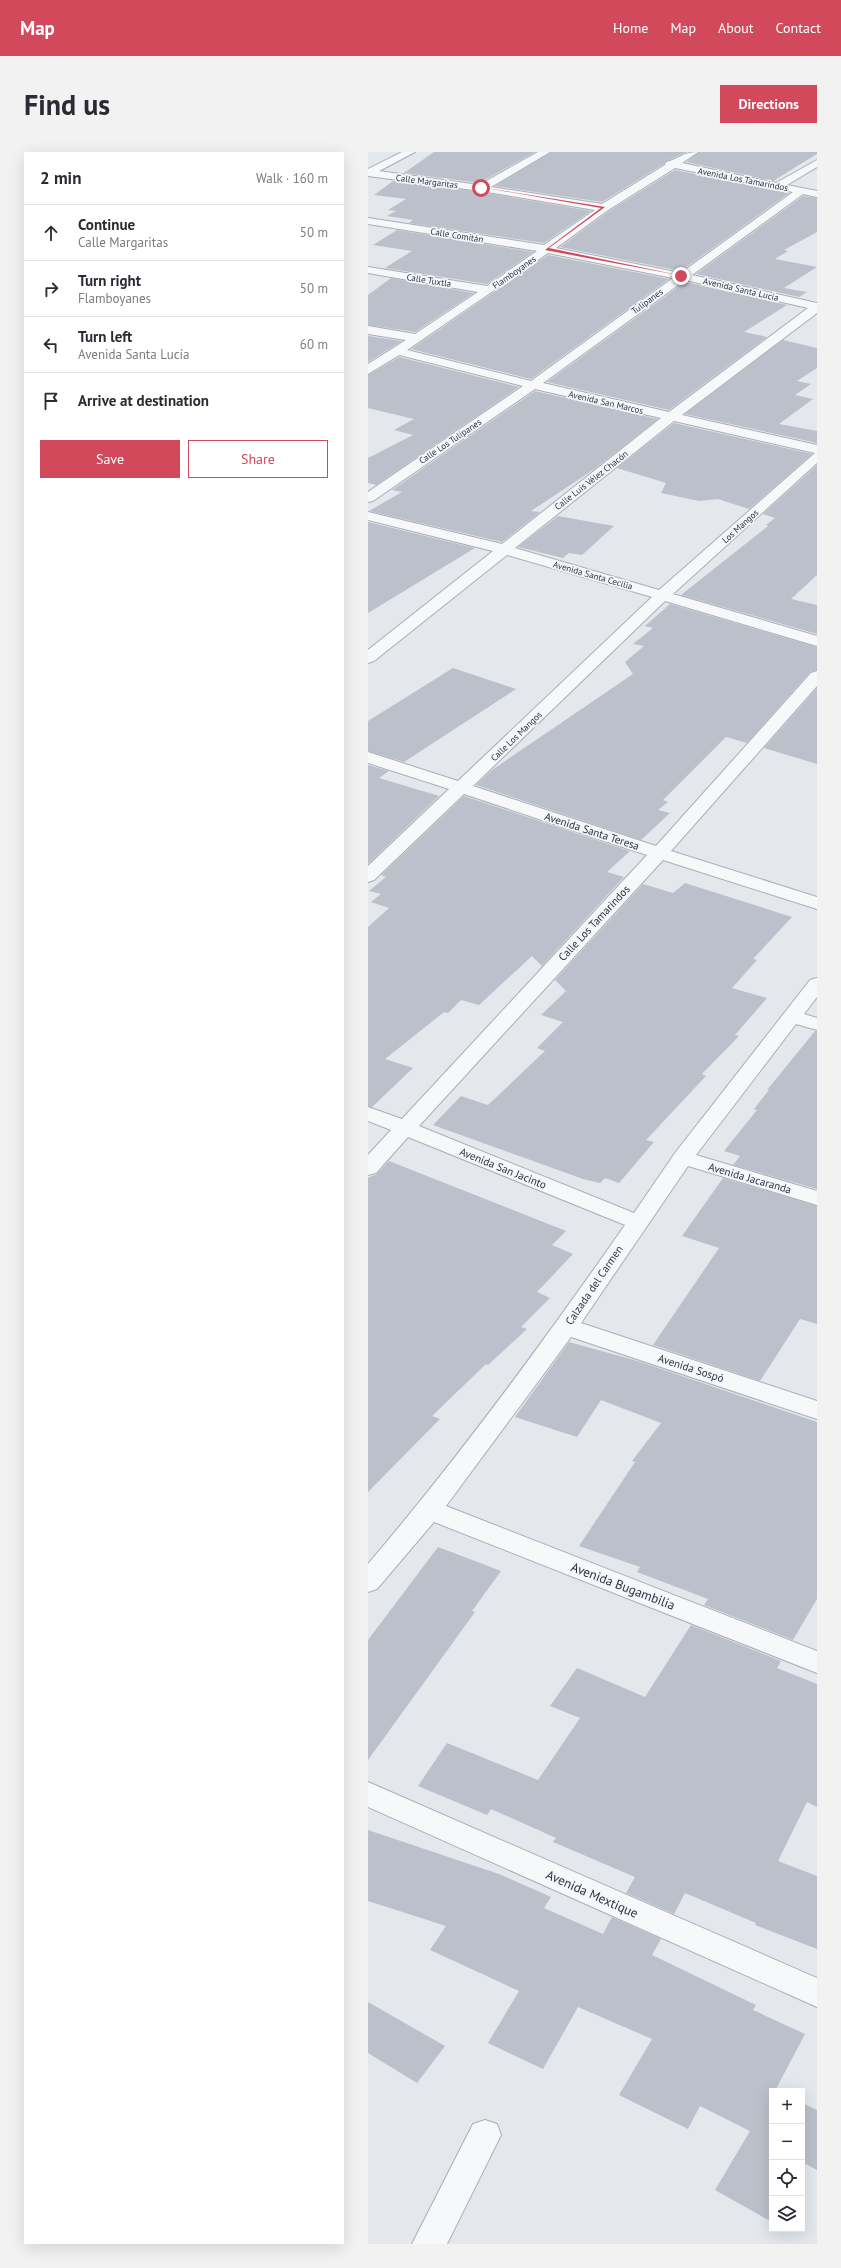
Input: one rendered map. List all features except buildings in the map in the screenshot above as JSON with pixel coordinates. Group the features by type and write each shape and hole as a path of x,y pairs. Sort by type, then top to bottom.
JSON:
{"street":[{"path":"368,173 410,152"},
{"path":"481,188 545,152"},
{"name":"Flamboyanes","path":"368,370 489,290 604,208 670,164 693,152"},
{"path":"778,186 817,163"},
{"name":"Avenida Los Tamarindos","path":"670,164 817,194"},
{"name":"Calle Margaritas","path":"368,173 481,188 604,208"},
{"name":"Tulipanes","path":"533,385 681,276 801,191"},
{"name":"Calle Comitán","path":"368,221 546,249"},
{"name":"Avenida Santa Lucía","path":"546,249 681,276 817,307"},
{"name":"Calle Tuxtla","path":"368,270 489,290"},
{"name":"Calle Luis Vélez Chacón","path":"368,658 502,549 672,416 817,307"},
{"path":"368,330 418,338"},
{"name":"Avenida San Marcos","path":"397,351 533,385 817,449"},
{"name":"Calle Los Tulipanes","path":"368,498 533,385"},
{"name":"Los Mangos","path":"664,595 817,456"},
{"name":"Avenida Santa Cecilia","path":"368,516 502,549 664,595 817,641"},
{"name":"Calle Los Mangos","path":"368,876 664,595"},
{"name":"Calle Los Tamarindos","path":"368,1168 659,853 817,676"},
{"name":"Avenida Santa Teresa","path":"368,757 659,853 817,903"},
{"name":"Calzada del Carmen","path":"368,1582 429,1510 566,1327 637,1222 683,1158 817,984"},
{"path":"792,1017 817,1024"},
{"name":"Avenida San Jacinto","path":"368,1113 637,1222"},
{"name":"Avenida Jacaranda","path":"683,1158 817,1198"},
{"name":"Avenida Sospó","path":"566,1327 817,1410"},
{"name":"Avenida Bugambilia","path":"429,1510 817,1662"},
{"name":"Avenida Mextique","path":"368,1794 817,1993"},
{"path":"429,2244 485,2135"}],"route":[{"path":"481,188 604,208 546,249 681,276"}]}
